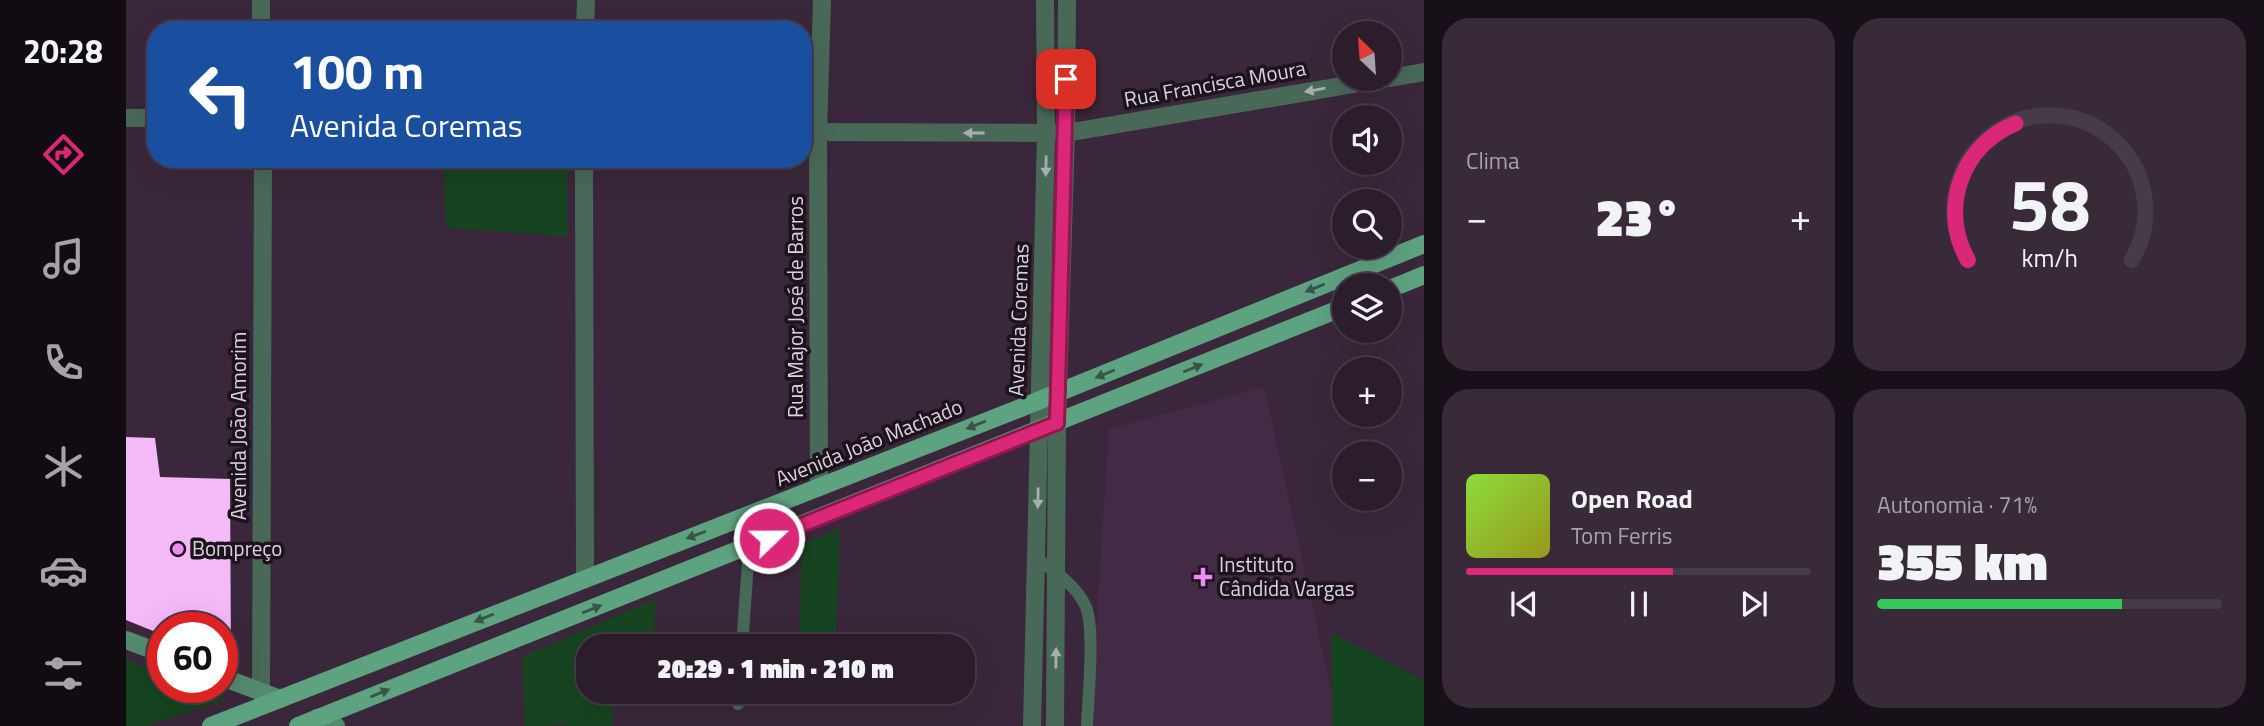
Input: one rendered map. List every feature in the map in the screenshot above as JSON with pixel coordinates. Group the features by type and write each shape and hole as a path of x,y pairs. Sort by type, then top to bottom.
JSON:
{"main road":[{"name":"Avenida João Machado","path":"211,726 819,488 1424,244"},
{"path":"1402,284 1424,275"},
{"path":"298,726 1332,312"},
{"path":"126,640 147,648"},
{"path":"238,683 280,699"},
{"path":"317,718 336,726"}],"street":[{"path":"261,0 261,21"},
{"path":"586,0 586,21"},
{"name":"Rua Major José de Barros","path":"812,121 822,0"},
{"name":"Avenida Coremas","path":"1032,726 1046,133 1045,0"},
{"name":"Avenida Coremas","path":"1055,726 1057,423 1066,132 1067,0"},
{"path":"1402,76 1424,72"},
{"name":"Rua Francisca Moura","path":"812,133 1066,132 1332,88"},
{"path":"126,118 147,118"},
{"name":"Avenida João Amorim","path":"261,692 263,168"},
{"path":"584,168 585,579"},
{"name":"Rua Major José de Barros","path":"812,168 819,488"}],"lane":[{"path":"743,634 748,562 744,548"},
{"path":"1037,559 1057,572 1086,608 1090,627 1087,726"}],"shaded area":[{"name":"Instituto Cândida Vargas","path":"1264,387 1339,726 1090,726 1109,429"}],"green space":[{"path":"444,168 567,168 567,236 446,228"},
{"path":"840,528 836,634 799,634 802,545"},
{"path":"655,599 654,634 576,634 576,704 620,704 613,706 613,726 570,726 555,723 554,726 525,726 522,657"},
{"path":"1332,633 1424,680 1424,726 1332,726"},
{"path":"126,659 147,668 147,703 215,703 146,726 126,726"}],"building":[{"name":"Bompreço","path":"126,437 155,438 160,477 230,479 231,612 147,612 147,629 126,620"}],"place":[{"name":"Bompreço","path":"178,549"},
{"name":"Instituto Cândida Vargas","path":"1203,577"}],"route":[{"path":"769,538 1057,423 1066,79"}]}
